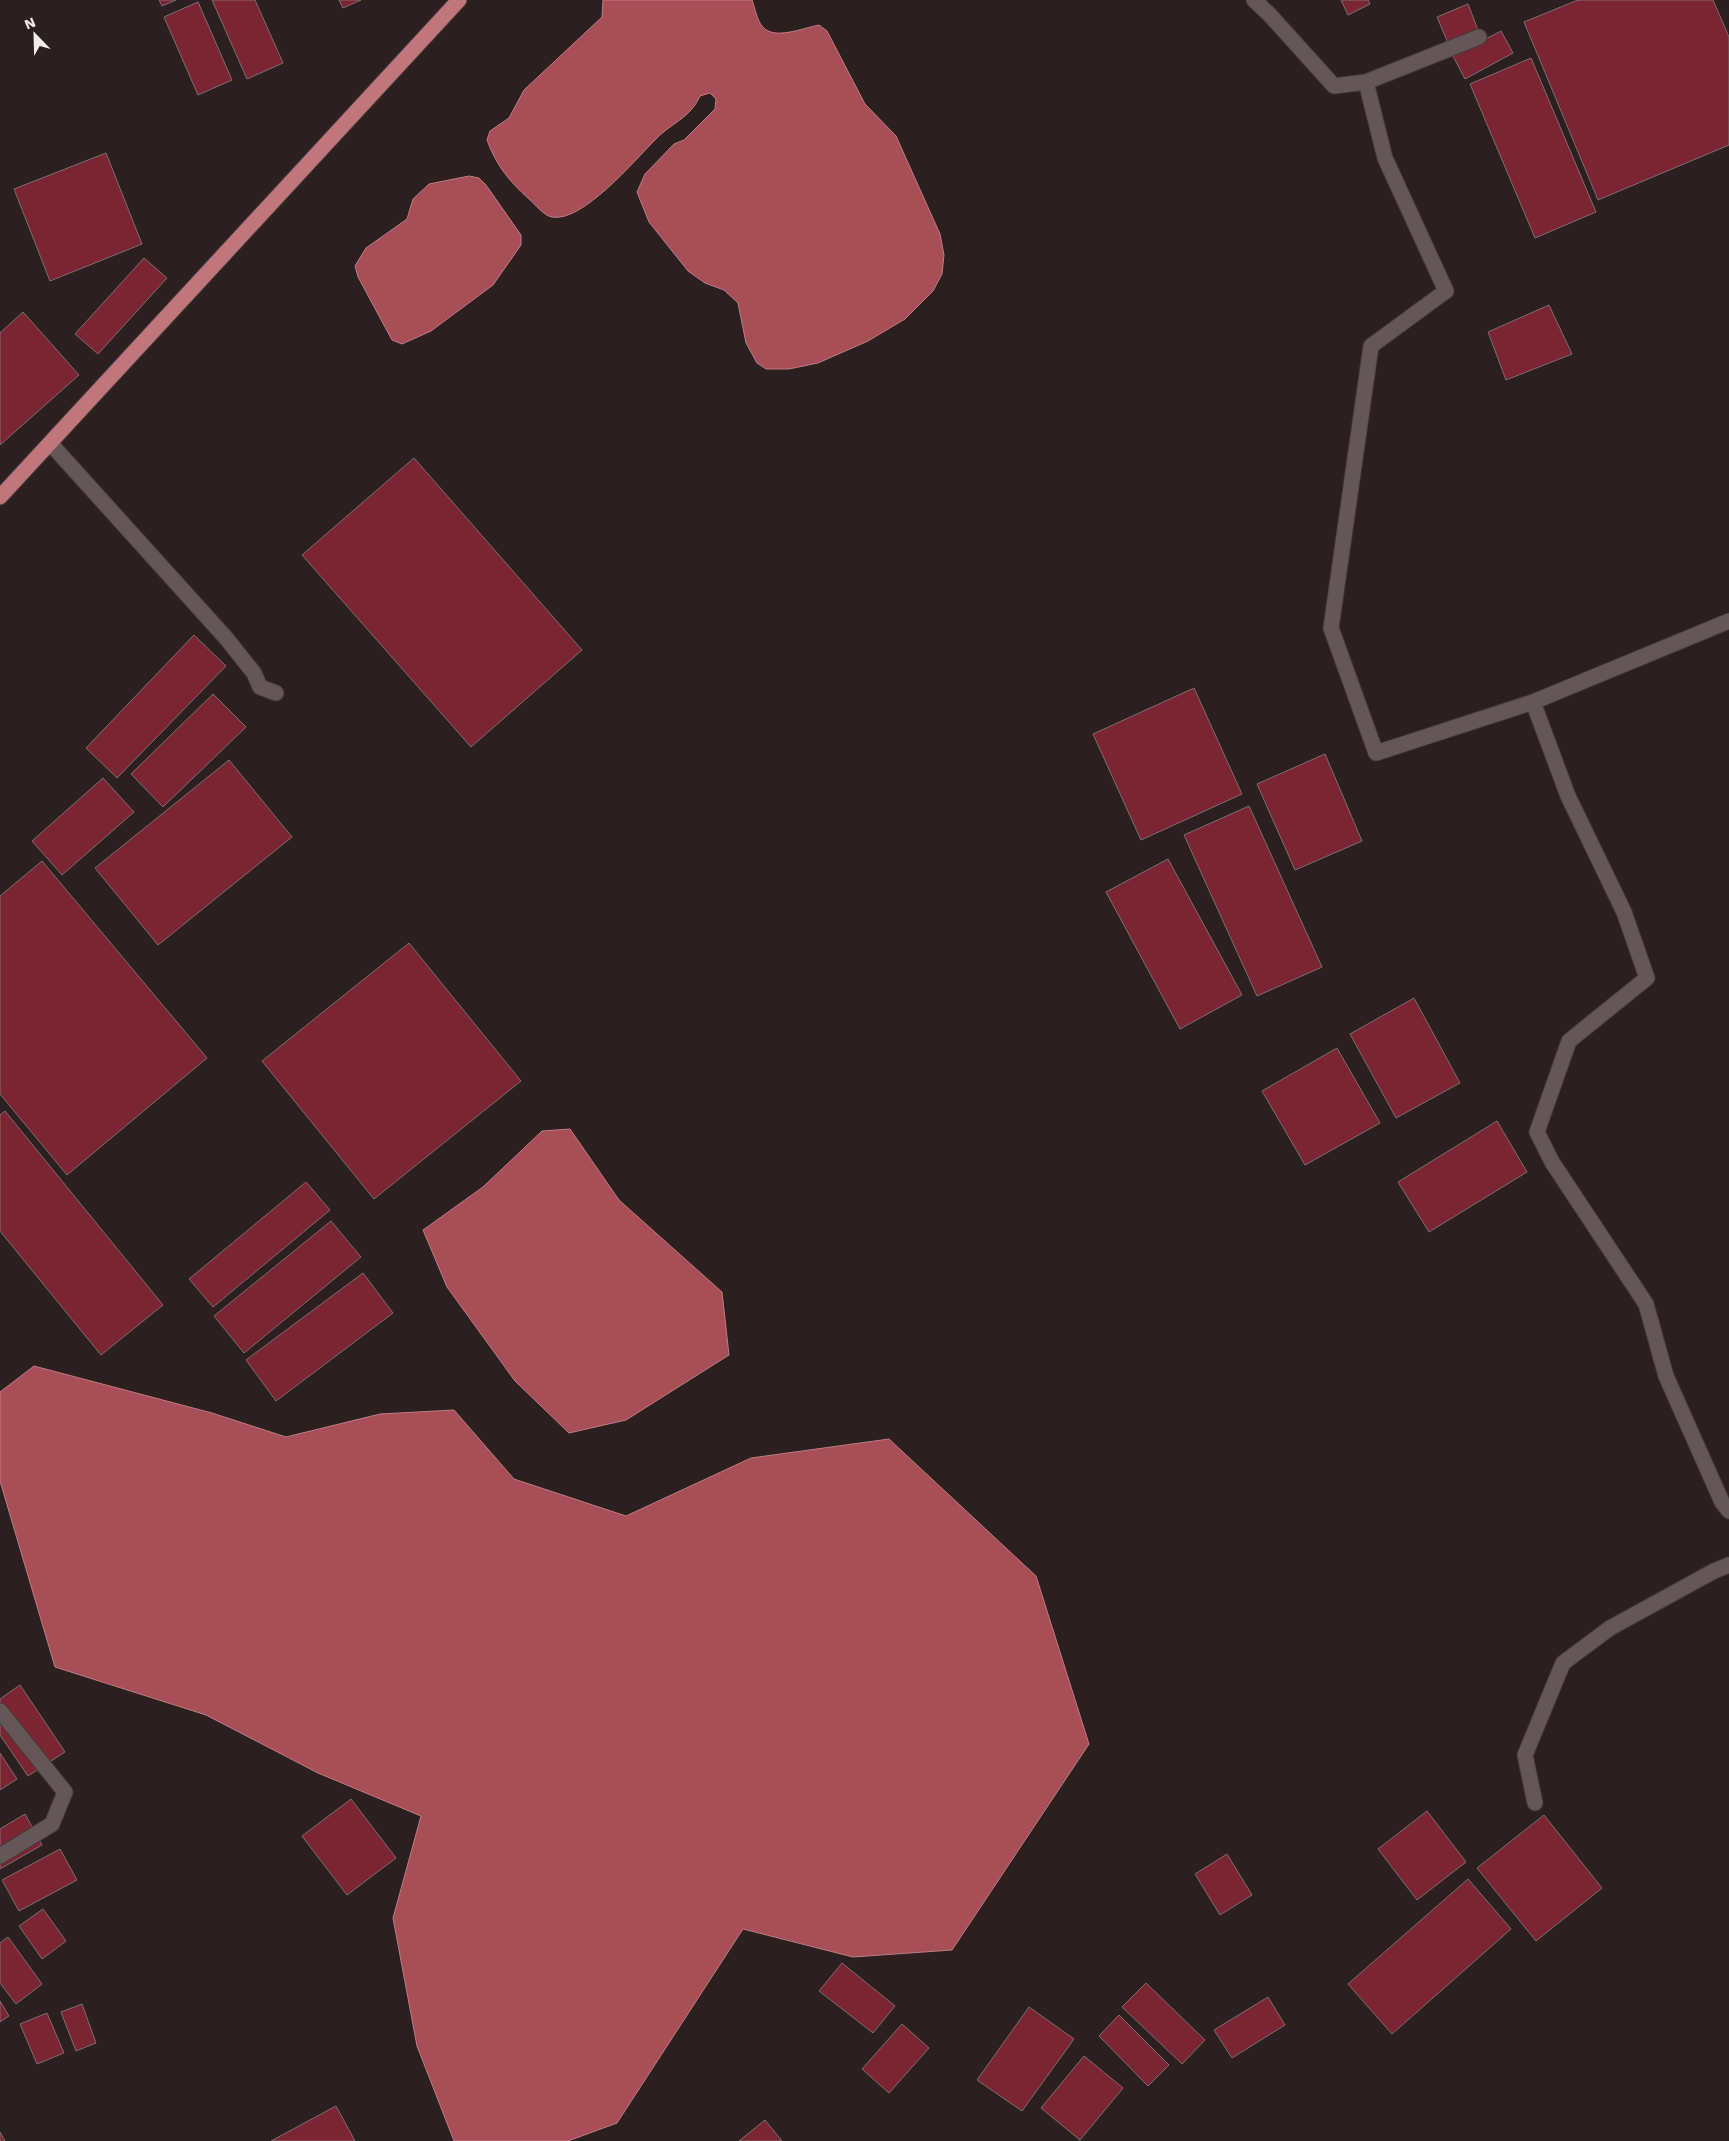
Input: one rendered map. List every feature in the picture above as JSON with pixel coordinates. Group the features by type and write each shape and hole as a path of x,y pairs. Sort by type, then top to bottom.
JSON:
{"main road":[{"path":"0,497 459,0"}],"street":[{"path":"1254,0 1334,86 1366,82 1479,37"},
{"path":"1366,82 1385,158 1446,291 1371,346 1331,628 1376,753 1533,702 1729,621"},
{"path":"50,443 226,638 254,673 260,687 276,693"},
{"path":"1533,702 1568,796 1624,912 1648,978 1569,1041 1538,1132 1552,1162 1646,1304 1666,1376 1722,1502 1729,1512"},
{"path":"1535,1803 1525,1754 1564,1663 1610,1628 1714,1571 1729,1565"},
{"path":"0,1711 65,1792 52,1824 0,1856"}],"shaded area":[{"path":"603,0 752,0 762,26 773,33 789,32 819,25 827,31 865,104 896,136 940,234 944,255 942,274 933,291 905,319 868,341 818,363 789,369 766,369 757,363 746,343 738,303 724,290 705,283 688,271 649,222 637,192 645,174 674,144 684,140 715,109 716,99 710,93 700,96 691,110 660,135 621,175 592,201 564,216 552,217 543,212 515,186 504,172 487,140 490,131 509,118 524,90 602,17"},
{"path":"469,176 479,178 486,185 521,235 521,245 493,285 431,331 402,344 392,340 358,277 355,266 366,248 407,219 413,199 429,184"},
{"path":"570,1129 619,1200 722,1292 729,1355 626,1420 569,1433 515,1381 447,1287 423,1230 483,1187 542,1131"},
{"path":"34,1366 212,1413 286,1437 380,1414 454,1410 514,1479 626,1516 751,1458 889,1439 1036,1576 1089,1744 952,1950 853,1957 743,1929 617,2123 568,2141 454,2141 417,2046 393,1918 421,1816 318,1773 206,1715 55,1667 0,1481 0,1392"}],"building":[{"path":"159,0 176,0 162,6"},
{"path":"212,0 255,0 283,63 247,79"},
{"path":"339,0 361,0 343,8"},
{"path":"1341,0 1368,0 1370,4 1348,15"},
{"path":"1578,0 1713,0 1729,37 1729,145 1598,200 1524,22"},
{"path":"198,2 232,80 198,95 164,17"},
{"path":"1468,4 1478,30 1448,43 1437,17"},
{"path":"1501,31 1513,53 1465,79 1453,56"},
{"path":"1531,58 1596,212 1535,238 1470,84"},
{"path":"106,153 142,244 50,281 14,189"},
{"path":"144,258 167,278 98,354 75,334"},
{"path":"1549,305 1572,354 1506,380 1488,332"},
{"path":"23,312 79,375 0,445 0,333"},
{"path":"414,458 582,650 471,747 302,555"},
{"path":"194,635 226,666 117,778 86,748"},
{"path":"1194,688 1242,794 1141,840 1093,734"},
{"path":"213,694 246,727 163,807 131,774"},
{"path":"1325,754 1362,841 1295,870 1257,784"},
{"path":"229,760 292,837 158,945 95,868"},
{"path":"103,778 134,812 62,875 32,841"},
{"path":"1249,806 1322,967 1257,996 1184,835"},
{"path":"1168,859 1242,995 1180,1029 1106,892"},
{"path":"42,861 207,1058 67,1175 0,1094 0,896"},
{"path":"409,943 521,1081 374,1199 262,1061"},
{"path":"1414,998 1460,1083 1396,1118 1350,1034"},
{"path":"1337,1048 1380,1123 1305,1165 1262,1091"},
{"path":"5,1111 163,1305 101,1355 0,1231 0,1115"},
{"path":"1497,1121 1527,1172 1429,1232 1398,1182"},
{"path":"306,1182 330,1210 213,1307 189,1279"},
{"path":"331,1221 361,1257 244,1353 214,1316"},
{"path":"363,1273 393,1313 276,1401 246,1360"},
{"path":"20,1685 65,1752 28,1776 0,1735 0,1699"},
{"path":"0,1753 17,1779 0,1790"},
{"path":"351,1799 396,1858 347,1895 302,1836"},
{"path":"1427,1811 1466,1862 1417,1900 1378,1849"},
{"path":"25,1814 42,1845 0,1869 0,1829"},
{"path":"1544,1815 1602,1888 1536,1941 1477,1868"},
{"path":"60,1849 77,1880 19,1911 2,1880"},
{"path":"1227,1854 1252,1895 1220,1915 1195,1874"},
{"path":"1468,1879 1511,1929 1392,2034 1348,1984"},
{"path":"43,1909 66,1941 42,1959 19,1926"},
{"path":"8,1937 42,1984 16,2004 0,1983 0,1943"},
{"path":"842,1963 895,2006 873,2033 819,1991"},
{"path":"1146,1983 1205,2040 1182,2064 1122,2007"},
{"path":"1268,1997 1285,2025 1232,2058 1214,2030"},
{"path":"0,2001 9,2016 0,2022"},
{"path":"82,2004 96,2043 76,2051 61,2012"},
{"path":"1029,2007 1074,2039 1022,2111 977,2080"},
{"path":"47,2013 64,2053 37,2064 20,2024"},
{"path":"1119,2015 1169,2065 1148,2086 1099,2036"},
{"path":"902,2024 929,2048 889,2093 862,2069"},
{"path":"1084,2056 1123,2088 1080,2140 1041,2108"},
{"path":"336,2106 355,2141 271,2141"},
{"path":"765,2120 782,2141 739,2141"},
{"path":"0,2132 5,2141 0,2141"}]}
